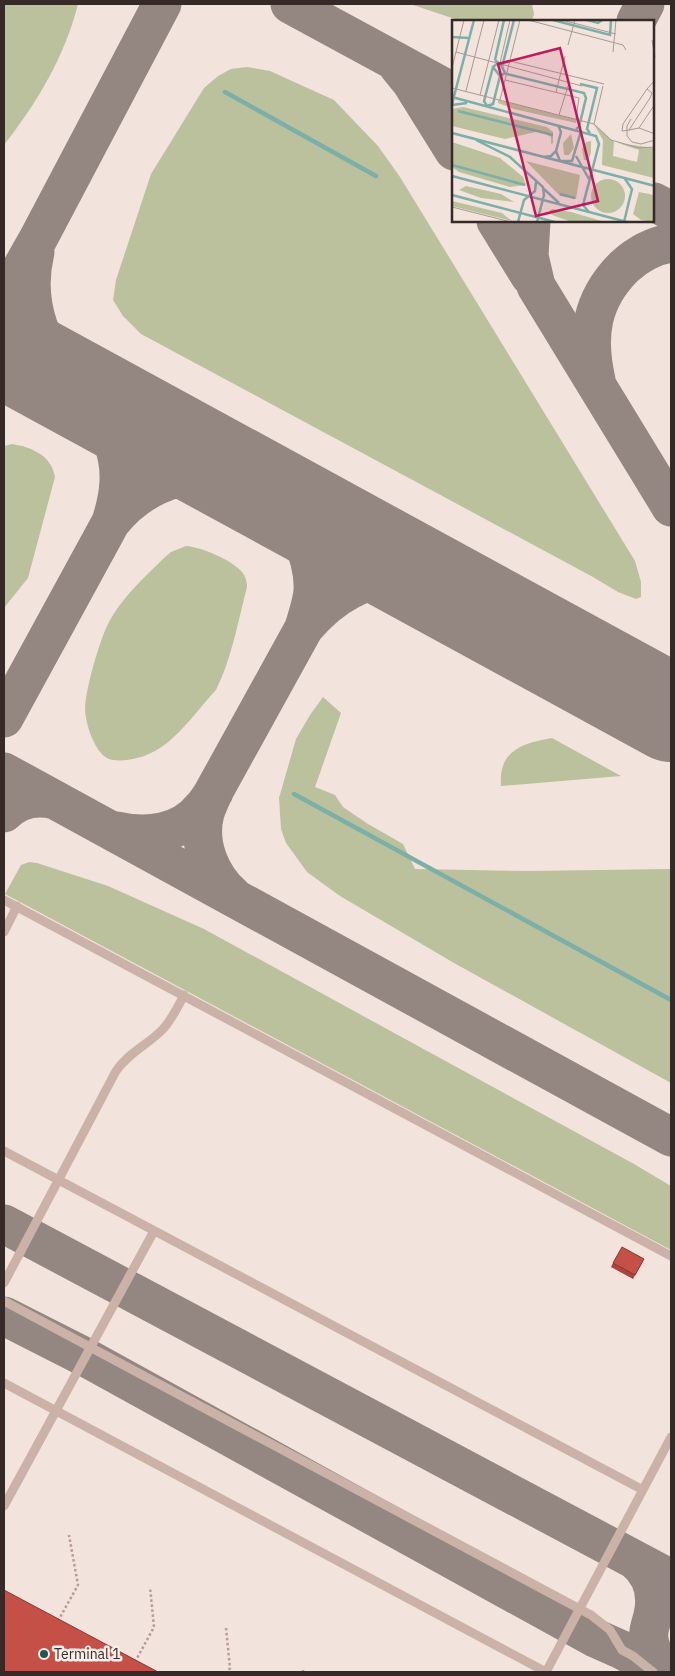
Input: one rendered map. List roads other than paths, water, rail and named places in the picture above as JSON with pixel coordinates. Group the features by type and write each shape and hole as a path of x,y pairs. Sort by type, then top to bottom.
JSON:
{"lane":[{"path":"4,900 671,1256"},
{"path":"4,932 17,906"},
{"path":"4,1283 121,1064 162,1030 170,1021 184,996"},
{"path":"4,1151 643,1490"},
{"path":"4,1506 154,1230"},
{"path":"4,1301 580,1609 602,1622 610,1630 622,1650 653,1672"},
{"path":"4,1383 546,1672 671,1437"}],"waterway":[{"path":"225,92 376,176"},
{"path":"294,794 671,1000"}],"place":[{"name":"Terminal 1","path":"44,1654"}]}
